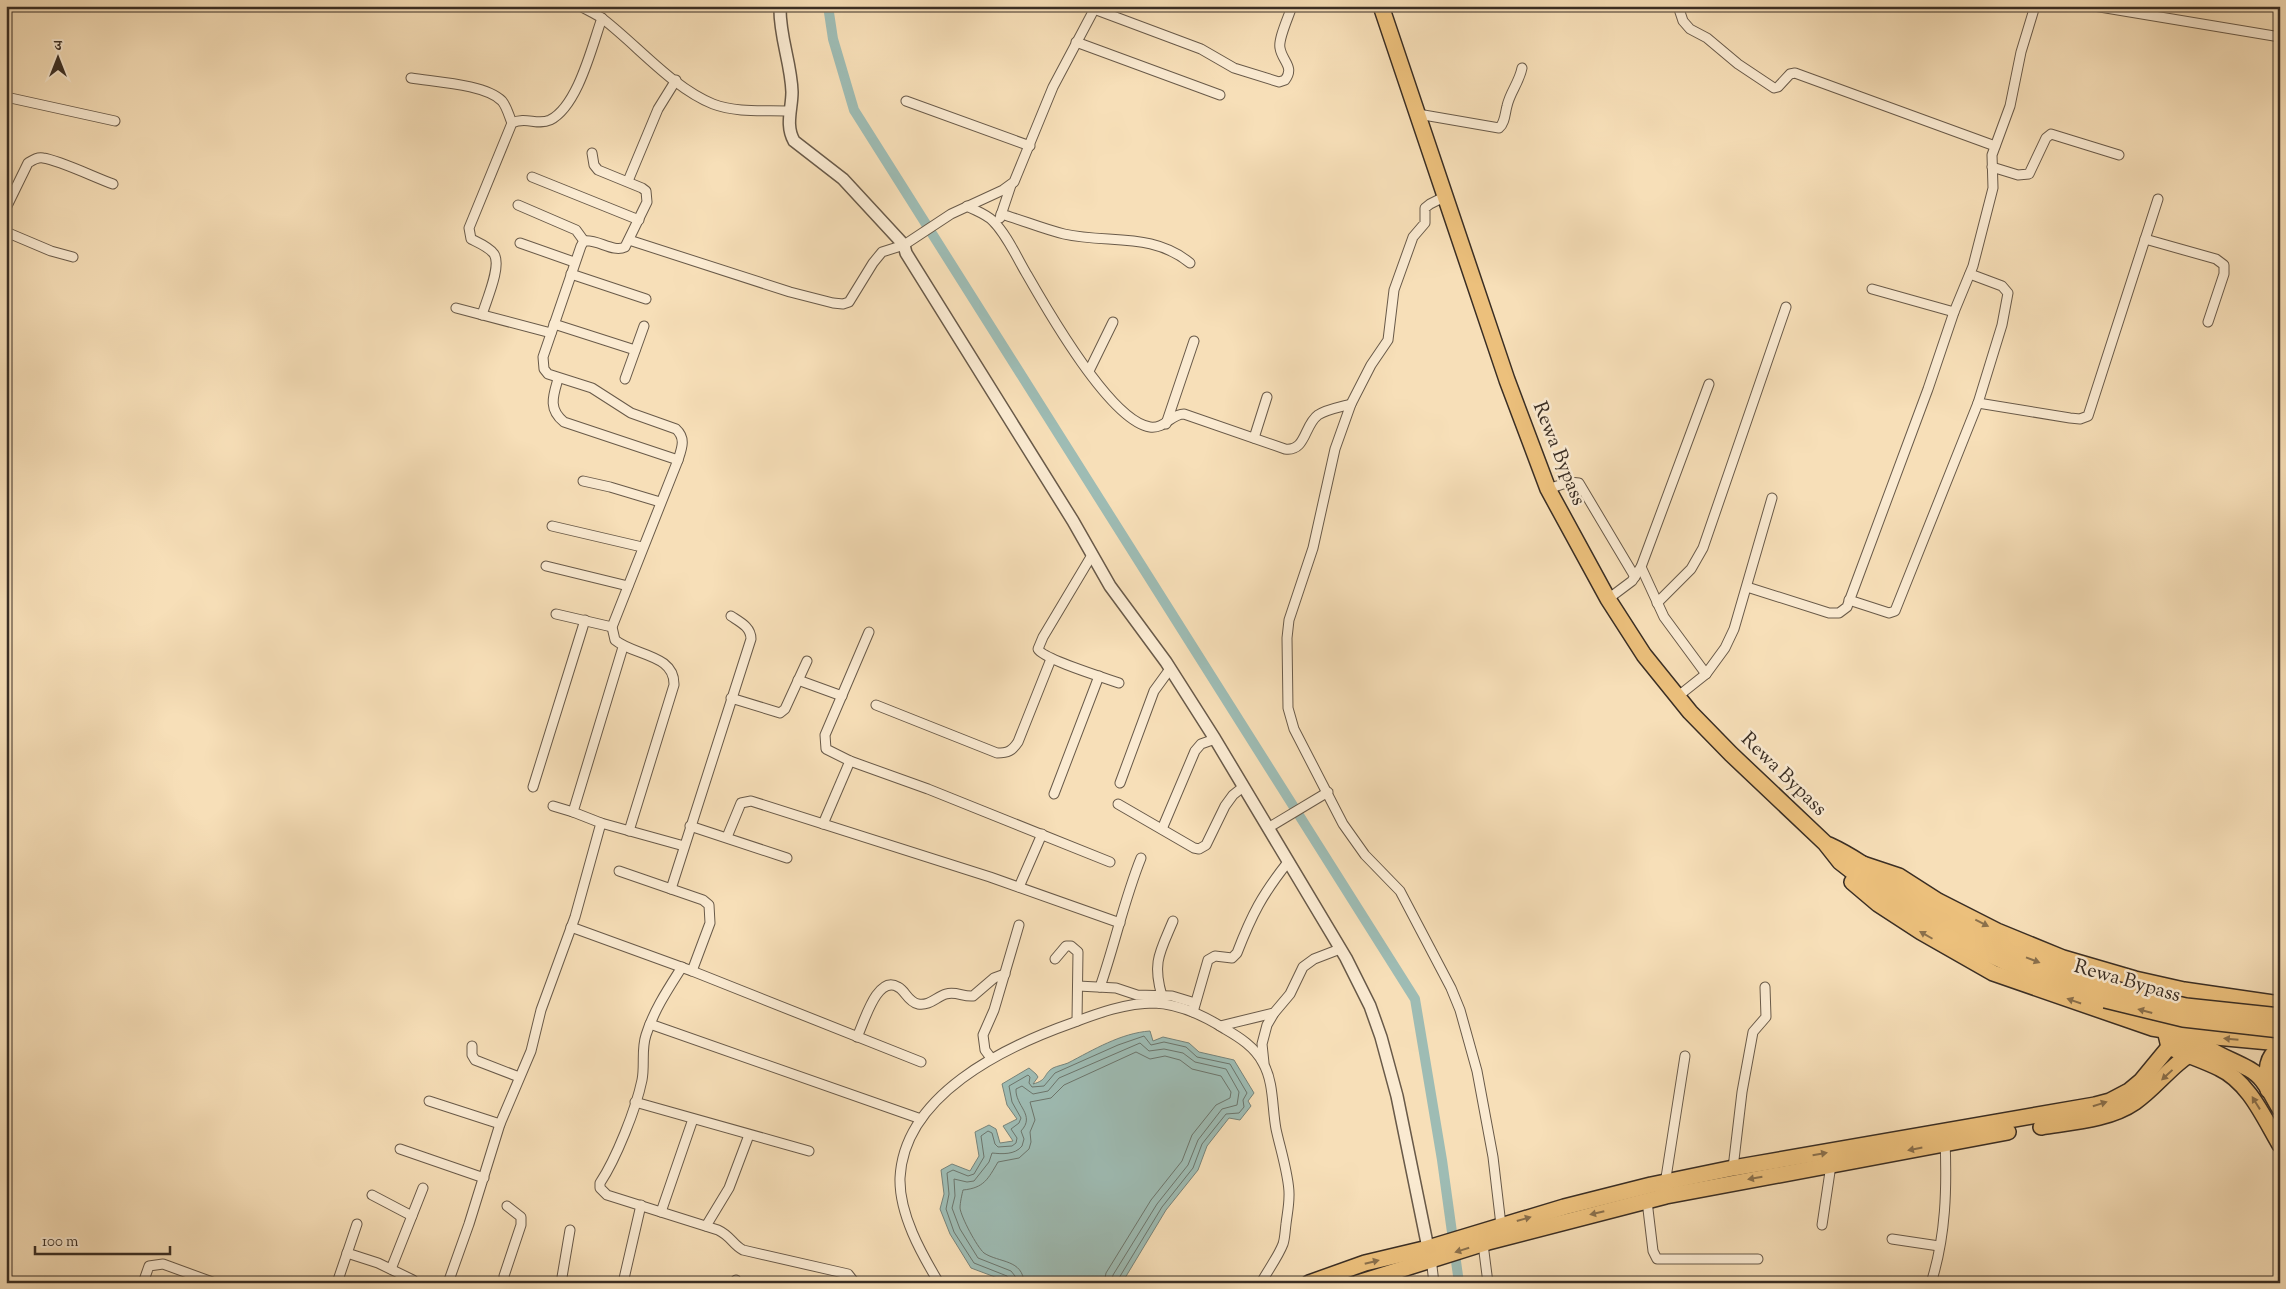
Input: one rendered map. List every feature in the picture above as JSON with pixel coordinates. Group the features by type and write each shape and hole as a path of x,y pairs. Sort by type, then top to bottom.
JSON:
{"main road":[{"name":"Rewa Bypass","path":"1381,6 1507,380 1548,489 1608,598 1640,648 1677,697 1758,781 1825,843 1840,862 1895,895 1964,944 2005,962 2105,1000 2183,1019 2280,1030"},
{"name":"Rewa Bypass","path":"1825,843 1848,854 1895,895 2015,953 2110,988 2186,1006 2280,1016"},
{"path":"1840,862 1848,878 1878,904 1921,932 1993,973 2152,1028 2198,1040 2256,1074 2280,1109"},
{"path":"1860,863 1899,876 1938,901 1997,931 2099,970 2173,988 2280,1004"},
{"path":"2169,1047 2165,1030 2173,988"},
{"path":"1309,1283 1365,1263 1435,1252 1648,1201 1666,1190 1733,1168 2111,1113 2135,1102 2187,1055 2198,1040 2196,992"},
{"path":"1480,1240 1501,1225 1666,1190 1831,1165 1945,1137 2110,1101 2129,1091 2141,1081 2169,1047 2198,1040 2280,1043"},
{"path":"2169,1047 2221,1068 2235,1080 2253,1098 2280,1145"},
{"path":"2268,1090 2266,1066 2272,1052 2280,1048"},
{"path":"1358,1283 1435,1252"}],"street":[{"path":"580,6 602,18 676,80 714,104 735,109 790,111"},
{"path":"780,6 781,32 789,62 792,93 790,134 794,141 804,150 843,179 907,243"},
{"path":"997,226 1011,186 1017,177 1053,87 1095,8 1200,49 1234,68 1278,82 1285,80 1289,70 1280,44 1292,6"},
{"path":"1678,6 1683,20 1690,29 1707,38 1738,64 1771,86 1777,88 1790,74 1794,73 1995,146"},
{"path":"1747,587 1829,613 1843,611 1849,600 1928,389 1954,312 1970,274 1991,196 1992,155 2010,106 2021,52 2035,6"},
{"path":"2094,6 2280,37"},
{"path":"512,122 523,119 538,122 551,120 566,104 581,80 602,18"},
{"path":"1076,42 1220,95"},
{"path":"1418,114 1499,128 1503,124 1507,104 1518,83 1522,68"},
{"path":"410,78 483,90 495,96 503,103 512,122 468,234 471,239 486,248 496,260 496,270 482,315"},
{"path":"628,181 658,109 676,80"},
{"path":"6,98 115,121"},
{"path":"906,101 1030,146"},
{"path":"1992,167 2018,175 2029,174 2046,138 2051,134 2119,155"},
{"path":"518,204 576,230 584,241 596,242 620,249 625,247 639,220 648,196 642,188 598,170 594,165 592,153"},
{"path":"6,208 28,163 34,159 42,158 113,184"},
{"path":"532,176 639,220"},
{"path":"628,240 790,292 843,304 849,302 855,294 873,263 882,252 907,243 951,214 1011,186"},
{"path":"1444,197 1425,208 1425,223 1413,236 1394,290 1388,340 1371,365 1352,404 1335,449 1312,548 1291,609 1287,628 1288,714 1343,824 1358,846 1392,880 1407,903 1451,988 1470,1042 1479,1081 1493,1157 1501,1225"},
{"path":"1978,403 2070,418 2080,419 2088,416 2158,199"},
{"path":"967,206 983,214 997,226 1053,320 1109,399 1126,415 1149,427 1166,424 1177,415 1184,414 1285,449 1295,449 1314,418 1324,412 1352,404"},
{"path":"1001,214 1064,234 1142,242 1168,248 1190,263"},
{"path":"6,232 51,251 73,257"},
{"path":"2145,239 2216,259 2224,264 2224,274 2208,322"},
{"path":"584,241 574,262 542,363 548,374 592,388 631,413 676,428 682,434 683,440 678,460 642,547 612,627 615,640 623,647 663,662 671,668 674,675 674,685 629,831"},
{"path":"520,243 574,262"},
{"path":"907,243 906,253 1074,521 1110,586 1170,669 1243,786 1271,826 1288,862 1340,949 1370,1006 1381,1037 1397,1096 1435,1252 1434,1283"},
{"path":"570,274 646,299"},
{"path":"1849,600 1889,613 1895,611 1978,403 2002,325 2008,293 2002,286 1970,274"},
{"path":"1872,289 1954,312"},
{"path":"1657,603 1691,569 1703,548 1786,307"},
{"path":"456,308 550,333"},
{"path":"1089,371 1113,322"},
{"path":"554,324 636,350"},
{"path":"625,378 644,326"},
{"path":"1166,424 1194,341"},
{"path":"558,378 552,408 556,416 564,422 678,460"},
{"path":"1608,598 1635,577 1640,567 1709,384"},
{"path":"1254,438 1267,397"},
{"path":"582,481 660,502"},
{"path":"1548,489 1570,482 1579,483 1635,577"},
{"path":"1677,697 1706,674 1725,648 1734,629 1772,498"},
{"path":"552,526 642,547"},
{"path":"1092,555 1039,645 1040,653 1119,683"},
{"path":"546,566 628,586"},
{"path":"1640,567 1672,630 1706,674"},
{"path":"556,614 612,627"},
{"path":"671,889 751,639 751,632 748,628 731,616"},
{"path":"533,787 585,620"},
{"path":"869,632 824,742 826,749 850,761 928,789 1110,862"},
{"path":"573,812 623,647"},
{"path":"876,705 997,753 1006,753 1013,750 1018,742 1051,658"},
{"path":"731,698 780,713 785,708 807,661"},
{"path":"1120,783 1154,691 1170,669"},
{"path":"1054,794 1099,676"},
{"path":"798,680 842,696"},
{"path":"1162,829 1194,751 1201,744 1215,739"},
{"path":"824,824 850,761"},
{"path":"1118,804 1194,848 1202,849 1206,845 1228,800 1243,786"},
{"path":"1271,826 1328,792"},
{"path":"727,837 739,806 744,801 750,800 1019,887 1120,924"},
{"path":"552,806 601,823 684,846"},
{"path":"448,1283 484,1178 500,1124 531,1051 541,1010 571,927 601,823"},
{"path":"690,826 787,858"},
{"path":"1019,887 1042,834"},
{"path":"1100,987 1120,924 1128,890 1141,858"},
{"path":"1194,1007 1208,960 1215,956 1228,959 1235,956 1258,903 1288,862"},
{"path":"619,871 703,900 709,905 710,923 692,971"},
{"path":"1162,996 1157,979 1156,964 1173,921"},
{"path":"991,1058 985,1050 983,1035 994,1010 1019,925"},
{"path":"571,927 682,967 921,1062"},
{"path":"1055,959 1066,946 1075,948 1078,952 1077,1021"},
{"path":"1261,1283 1283,1243 1290,1195 1275,1121 1271,1088 1264,1063 1263,1035 1274,1013 1290,994 1299,974 1308,962 1340,949"},
{"path":"682,967 660,1002 650,1024 642,1051 642,1078 635,1102 614,1159 600,1183 600,1188 607,1195 729,1235 738,1248 743,1250 848,1274 855,1283"},
{"path":"857,1037 877,993 883,986 889,984 896,985 901,988 906,997 912,1002 926,1004 951,993 973,996 979,994 994,978 1005,974"},
{"path":"1078,986 1116,988 1137,995 1172,996 1194,1007 1243,1040 1264,1063"},
{"path":"1733,1168 1742,1092 1753,1032 1766,1017 1765,987"},
{"path":"939,1283 910,1224 903,1205 900,1179 909,1142 921,1119 946,1093 979,1064 1016,1045 1077,1021 1133,1005 1194,1007"},
{"path":"1220,1026 1274,1013"},
{"path":"650,1024 921,1119"},
{"path":"472,1046 475,1060 520,1077"},
{"path":"1666,1190 1685,1056"},
{"path":"430,1101 500,1124"},
{"path":"635,1102 808,1151"},
{"path":"661,1212 693,1119"},
{"path":"706,1226 729,1188 749,1135"},
{"path":"1930,1283 1939,1246 1947,1192 1945,1137"},
{"path":"400,1149 484,1178"},
{"path":"1822,1225 1831,1165"},
{"path":"391,1270 423,1188"},
{"path":"372,1195 412,1216"},
{"path":"1648,1201 1654,1251 1657,1259 1758,1259"},
{"path":"623,1283 640,1205"},
{"path":"505,1283 504,1276 521,1225 521,1218 507,1206"},
{"path":"337,1283 357,1224"},
{"path":"561,1283 570,1230"},
{"path":"1892,1239 1939,1246"},
{"path":"1480,1240 1488,1283"},
{"path":"347,1253 413,1280"},
{"path":"142,1283 149,1266 156,1264 163,1264 202,1281 216,1283"}],"water":[{"path":"1150,1031 1153,1041 1163,1037 1189,1043 1199,1052 1234,1060 1254,1093 1248,1101 1251,1106 1240,1120 1229,1118 1207,1146 1198,1170 1166,1210 1125,1278 1121,1283 1011,1283 971,1268 950,1234 940,1209 944,1194 941,1170 952,1164 970,1171 979,1156 975,1132 989,1125 996,1129 1000,1143 1013,1141 1003,1126 1017,1119 1007,1105 1002,1084 1029,1068 1038,1077 1033,1084 1043,1079 1053,1068 1068,1063 1108,1043 1128,1035"}],"waterway":[{"path":"828,6 833,39 854,110 1415,999 1442,1160 1459,1283"}]}
